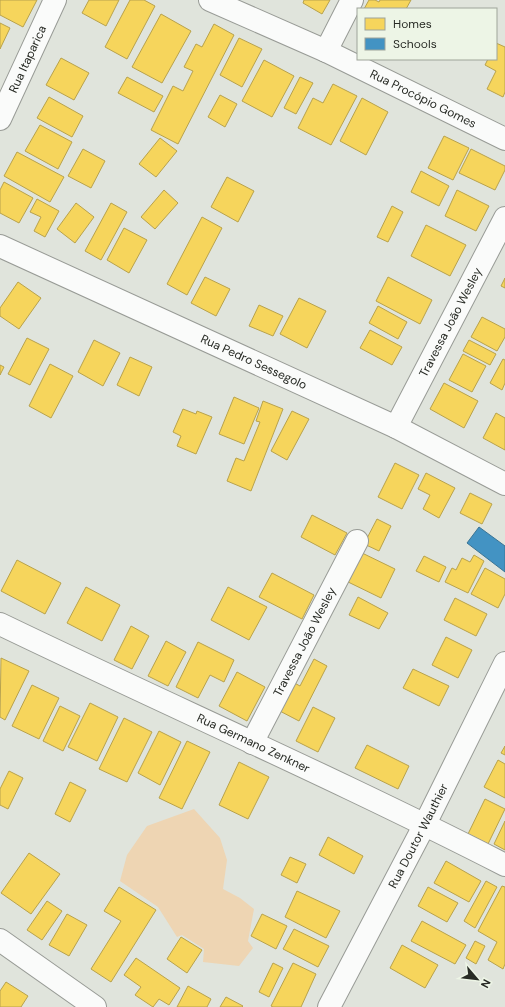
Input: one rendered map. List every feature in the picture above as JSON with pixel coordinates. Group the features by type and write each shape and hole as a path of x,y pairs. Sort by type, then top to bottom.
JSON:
{"street":[{"name":"Rua Itaparica","path":"0,119 55,0"},
{"name":"Rua Procópio Gomes","path":"210,0 326,51 505,140"},
{"path":"326,51 352,0"},
{"name":"Travessa João Wesley","path":"396,427 505,218"},
{"name":"Rua Pedro Sessegolo","path":"0,246 396,427 505,484"},
{"name":"Travessa João Wesley","path":"252,743 357,541"},
{"name":"Rua Germano Zenkner","path":"0,624 424,824 505,865"},
{"name":"Rua Doutor Wauthier","path":"328,1007 424,824 505,663"},
{"path":"0,940 95,1007"}],"shaded area":[{"path":"194,809 220,838 227,860 223,889 240,898 254,909 248,941 253,948 239,966 203,962 204,949 182,935 177,937 158,907 120,881 127,855 147,826"}],"building: Homes":[{"path":"0,0 37,0 23,27 0,15"},
{"path":"89,0 119,0 106,26 82,13"},
{"path":"130,0 144,0 155,6 127,59 105,47"},
{"path":"304,0 330,0 322,14 303,3"},
{"path":"369,0 379,2 380,0 411,0 407,8 365,8"},
{"path":"161,14 191,31 162,83 132,67"},
{"path":"0,23 10,28 0,49"},
{"path":"214,24 234,35 178,144 151,130 173,86 183,91 193,71 184,67 196,44 202,47"},
{"path":"239,38 262,49 242,87 220,75"},
{"path":"497,43 505,47 505,92 503,97 487,89 496,71 485,65 488,60 497,60"},
{"path":"61,58 89,73 74,100 46,85"},
{"path":"264,60 294,76 272,117 242,101"},
{"path":"127,77 163,96 154,112 118,93"},
{"path":"300,77 313,83 296,114 284,108"},
{"path":"333,84 357,96 331,145 298,128 313,98 323,103"},
{"path":"220,95 237,104 225,127 208,117"},
{"path":"49,97 83,116 72,137 37,118"},
{"path":"362,98 388,112 366,155 340,141"},
{"path":"40,125 72,142 58,169 25,151"},
{"path":"444,136 469,148 453,180 428,168"},
{"path":"160,138 177,151 156,177 139,164"},
{"path":"83,149 105,161 91,188 68,176"},
{"path":"471,149 505,166 505,170 495,190 459,173"},
{"path":"17,152 64,177 50,202 4,176"},
{"path":"421,171 449,186 439,206 411,192"},
{"path":"227,177 254,191 238,222 211,207"},
{"path":"4,182 33,198 19,223 0,213 0,190"},
{"path":"164,190 178,203 155,229 141,217"},
{"path":"457,190 489,206 476,231 445,216"},
{"path":"37,199 59,211 45,237 34,231 41,217 30,212"},
{"path":"76,203 94,217 75,243 57,229"},
{"path":"111,203 127,212 101,260 85,251"},
{"path":"392,206 403,212 388,242 377,237"},
{"path":"202,217 222,228 187,295 167,284"},
{"path":"426,225 466,245 450,276 411,256"},
{"path":"124,228 147,240 129,273 107,260"},
{"path":"205,277 230,289 216,316 191,303"},
{"path":"388,277 432,300 420,324 376,301"},
{"path":"505,278 505,288 501,286"},
{"path":"18,282 41,298 19,329 0,316 0,308"},
{"path":"299,298 326,311 307,348 280,334"},
{"path":"259,305 283,316 273,336 249,326"},
{"path":"378,306 407,322 398,339 369,323"},
{"path":"482,317 505,329 505,337 497,351 471,337"},
{"path":"370,330 402,347 392,365 360,348"},
{"path":"27,338 49,349 30,385 8,374"},
{"path":"94,340 120,353 103,386 78,372"},
{"path":"469,340 496,354 490,365 463,351"},
{"path":"463,354 486,366 472,392 449,380"},
{"path":"130,357 152,367 139,396 117,385"},
{"path":"503,359 505,360 505,383 502,390 490,383"},
{"path":"50,364 73,376 51,418 29,406"},
{"path":"0,365 4,367 0,375"},
{"path":"444,383 478,401 464,428 430,409"},
{"path":"234,397 259,408 244,444 219,434"},
{"path":"263,401 283,409 251,491 227,481 236,458 244,461 260,422 256,421"},
{"path":"183,409 196,414 197,411 212,417 196,454 177,446 181,436 173,432"},
{"path":"292,411 309,419 287,460 271,451"},
{"path":"496,413 505,418 505,450 483,438"},
{"path":"395,463 419,475 402,509 378,497"},
{"path":"426,473 455,488 439,518 423,509 430,495 418,489"},
{"path":"470,493 492,504 482,524 460,513"},
{"path":"312,515 347,533 335,555 301,537"},
{"path":"377,519 391,526 379,551 364,544"},
{"path":"358,551 395,569 381,598 344,580"},
{"path":"474,555 484,561 468,593 445,582 452,568 456,570 462,558 470,562"},
{"path":"424,556 446,567 439,582 416,571"},
{"path":"17,560 61,583 45,614 1,591"},
{"path":"485,568 505,579 505,594 498,608 471,594"},
{"path":"272,573 314,595 302,619 259,597"},
{"path":"86,587 120,605 102,641 67,623"},
{"path":"228,587 267,607 249,640 211,620"},
{"path":"358,597 388,613 379,629 349,615"},
{"path":"455,598 487,614 476,636 444,620"},
{"path":"131,626 149,636 132,669 114,660"},
{"path":"446,637 472,650 458,678 432,665"},
{"path":"166,641 186,652 168,686 148,676"},
{"path":"198,642 234,660 224,682 210,675 198,698 176,687"},
{"path":"1,658 29,671 5,720 0,717"},
{"path":"314,659 327,666 299,721 274,708 289,680 300,686"},
{"path":"413,669 449,686 439,706 403,688"},
{"path":"237,672 265,687 247,721 219,706"},
{"path":"32,685 59,698 39,739 12,726"},
{"path":"90,703 118,717 97,761 68,747"},
{"path":"60,706 80,716 63,751 43,741"},
{"path":"313,707 335,718 318,752 296,741"},
{"path":"124,718 152,732 127,782 99,769"},
{"path":"159,731 181,742 160,785 138,773"},
{"path":"187,741 210,752 182,809 159,798"},
{"path":"367,745 409,766 398,789 355,768"},
{"path":"505,746 505,755 501,753"},
{"path":"498,760 505,764 505,798 484,787"},
{"path":"239,762 269,777 248,819 219,805"},
{"path":"9,771 23,778 8,809 0,805 0,789"},
{"path":"70,782 86,790 70,822 55,814"},
{"path":"485,799 505,809 488,844 468,834"},
{"path":"505,821 505,850 494,844"},
{"path":"328,837 363,856 354,874 319,855"},
{"path":"29,853 60,874 31,914 1,893"},
{"path":"290,857 306,864 297,883 281,875"},
{"path":"446,861 481,881 469,902 434,883"},
{"path":"486,881 497,887 475,928 464,921"},
{"path":"502,886 505,887 505,964 503,969 488,960 497,942 478,931"},
{"path":"119,887 156,910 111,982 91,969 121,921 104,911"},
{"path":"428,887 458,903 447,922 418,906"},
{"path":"297,891 340,911 326,938 285,917"},
{"path":"47,901 62,911 42,940 27,930"},
{"path":"67,914 87,925 69,956 49,945"},
{"path":"262,914 287,926 276,949 251,936"},
{"path":"422,921 466,945 455,964 411,941"},
{"path":"294,929 329,946 318,967 283,949"},
{"path":"181,937 202,950 187,973 167,959"},
{"path":"475,941 485,946 476,964 466,958"},
{"path":"402,945 438,965 425,988 390,968"},
{"path":"136,958 180,988 169,1005 159,999 153,1007 135,995 141,987 124,975"},
{"path":"273,963 283,968 269,997 259,992"},
{"path":"293,963 316,974 301,1007 273,1007 271,1006"},
{"path":"6,982 28,996 21,1007 0,1007 0,991"},
{"path":"188,986 211,999 207,1007 177,1007"},
{"path":"226,997 243,1006 220,1007"}],"building: Schools":[{"path":"479,527 505,546 505,572 467,543"}]}
